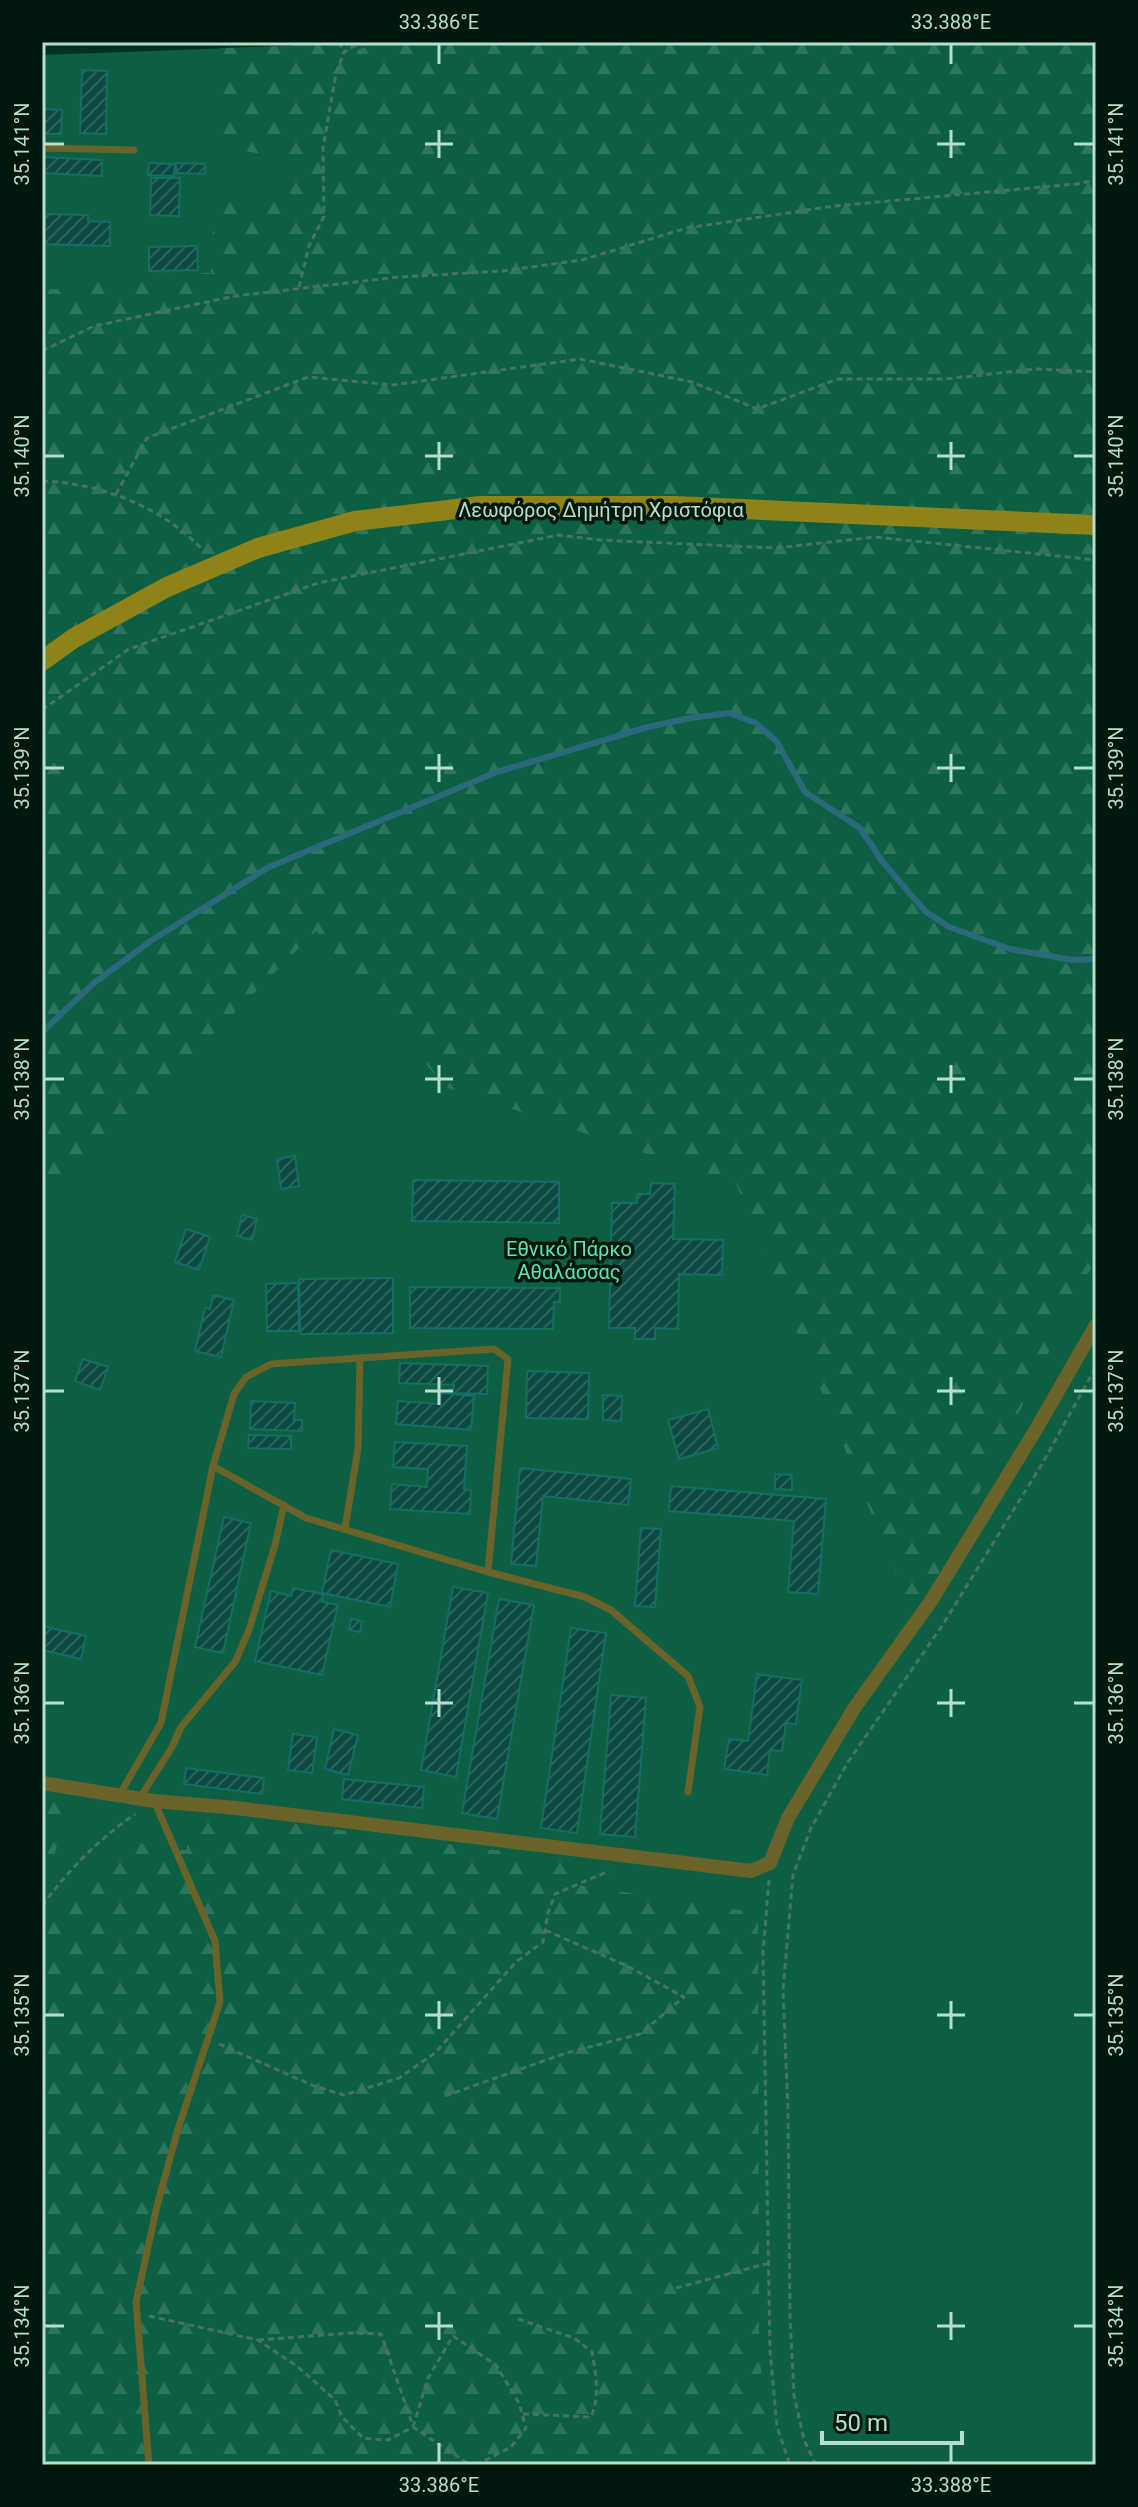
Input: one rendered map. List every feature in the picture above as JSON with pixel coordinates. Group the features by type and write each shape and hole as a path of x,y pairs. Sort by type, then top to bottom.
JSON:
{"main road":[{"name":"Λεωφόρος Δημήτρη Χριστόφια","path":"42,661 74,638 167,587 258,548 355,521 481,506 674,506 1096,525"}],"street":[{"path":"42,1783 147,1799 751,1871 770,1863 788,1818 855,1707 931,1601 1096,1325"}],"lane":[{"path":"42,148 134,150"},
{"path":"120,1794 161,1723 213,1466 234,1394 246,1377 271,1364 494,1349 508,1359 488,1572"},
{"path":"345,1528 358,1449 360,1358"},
{"path":"213,1466 306,1518 585,1597 611,1610 688,1676 700,1707 688,1792"},
{"path":"149,2465 136,2302 178,2129 220,2002 215,1941 147,1799 181,1727 235,1662 249,1630 284,1505"},
{"path":"161,1723 181,1727"}],"path":[{"path":"339,42 344,52"},
{"path":"299,287 309,246 324,216 323,148 336,73 344,52 371,42"},
{"path":"42,351 94,326 235,296 399,277 502,271 582,260 687,228 834,206 1096,180"},
{"path":"116,494 147,438 308,377 393,385 580,359 692,382 757,409 838,379 945,379 1036,369 1096,372"},
{"path":"42,481 62,481 116,494 188,534 215,566"},
{"path":"42,710 129,649 318,583 559,535 600,540 776,548 875,537 1096,560"},
{"path":"816,2465 804,2440 794,2395 790,2317 788,2110 783,1990 793,1875 811,1828 848,1762 942,1626 1042,1464 1096,1367"},
{"path":"42,1906 66,1874 102,1837 147,1799"},
{"path":"208,2039 314,2086 344,2095 399,2078 435,2053 516,1962 543,1942 555,1894 636,1857"},
{"path":"770,1863 763,1952 770,2350 777,2427 790,2465"},
{"path":"445,2096 566,2053 640,2034 684,1997 627,1966 545,1930"},
{"path":"676,2288 769,2263"},
{"path":"137,2314 258,2340 350,2333 381,2334 413,2427 470,2465"},
{"path":"518,2319 574,2338 592,2352 596,2376 597,2403 591,2417 522,2414"},
{"path":"258,2340 298,2367 335,2400 342,2417 363,2438 388,2440 413,2427 428,2378 453,2336 496,2365 519,2403 526,2428 511,2447 476,2465"}],"green space":[{"name":"Εθνικό Πάρκο Αθαλάσσας","path":"312,42 1096,42 1096,2465 42,2465 42,55 290,46"},
{"path":"312,42 332,45 349,69 359,49 391,42 1096,42 1096,1258 915,1620 736,1183 445,1087 316,931 95,1152 42,1197 42,289 85,289 92,275 211,273 214,199 290,194 289,159 213,145 220,48 290,46"},
{"path":"42,1793 51,1794 66,1814 45,1889 59,1907 134,1842 186,1850 193,1827 212,1819 233,1816 580,1861 578,1885 758,1913 759,2350 767,2427 776,2465 42,2465"}],"building":[{"path":"82,70 107,71 106,134 80,133"},
{"path":"42,109 62,110 61,134 42,134"},
{"path":"42,157 102,160 102,176 42,173"},
{"path":"149,163 175,164 174,176 148,175"},
{"path":"176,163 205,164 205,174 176,173"},
{"path":"151,178 180,178 179,216 150,215"},
{"path":"43,214 88,215 88,221 110,222 110,246 42,244"},
{"path":"197,246 198,270 149,271 149,247"},
{"path":"295,1156 299,1186 281,1189 277,1159"},
{"path":"413,1180 559,1182 559,1223 412,1221"},
{"path":"651,1183 675,1184 673,1239 723,1240 722,1275 679,1274 678,1329 655,1328 655,1339 635,1339 635,1328 609,1328 612,1203 637,1203 637,1194 650,1194"},
{"path":"242,1215 257,1219 252,1240 237,1236"},
{"path":"186,1229 210,1237 199,1270 175,1262"},
{"path":"393,1278 393,1333 300,1334 299,1279"},
{"path":"298,1283 299,1331 267,1331 266,1284"},
{"path":"410,1287 560,1288 560,1302 554,1302 553,1329 410,1328"},
{"path":"213,1295 234,1300 221,1357 195,1351 205,1308 210,1309"},
{"path":"83,1359 108,1367 100,1390 75,1381"},
{"path":"400,1363 488,1366 487,1394 453,1393 454,1385 399,1383"},
{"path":"527,1371 589,1373 588,1419 526,1418"},
{"path":"441,1393 474,1396 471,1430 396,1424 398,1401 440,1404"},
{"path":"603,1395 622,1396 621,1421 603,1420"},
{"path":"251,1401 295,1403 294,1420 302,1420 302,1431 250,1429"},
{"path":"708,1409 718,1448 679,1459 668,1420"},
{"path":"249,1435 291,1436 291,1449 248,1448"},
{"path":"395,1442 467,1446 464,1489 471,1490 470,1514 390,1509 392,1484 427,1487 428,1469 393,1467"},
{"path":"520,1468 631,1479 628,1505 543,1496 536,1566 511,1564"},
{"path":"775,1474 792,1475 792,1490 775,1489"},
{"path":"671,1486 826,1499 818,1594 788,1592 794,1521 669,1511"},
{"path":"224,1517 251,1523 223,1653 195,1647"},
{"path":"641,1528 661,1529 655,1607 635,1606"},
{"path":"331,1550 398,1564 390,1607 322,1593"},
{"path":"453,1587 488,1593 456,1777 421,1770"},
{"path":"293,1588 323,1594 322,1602 338,1605 322,1675 255,1661 271,1591 291,1596"},
{"path":"499,1599 534,1605 497,1819 462,1813"},
{"path":"351,1619 362,1621 360,1632 349,1630"},
{"path":"42,1626 86,1636 81,1659 42,1650"},
{"path":"571,1628 606,1633 577,1833 541,1828"},
{"path":"757,1674 802,1680 796,1724 786,1723 782,1751 770,1750 767,1775 724,1769 729,1739 748,1741"},
{"path":"611,1695 646,1698 635,1837 600,1834"},
{"path":"334,1729 358,1735 348,1775 325,1769"},
{"path":"293,1734 317,1737 312,1773 288,1770"},
{"path":"186,1768 264,1778 262,1794 184,1784"},
{"path":"344,1779 424,1787 422,1808 342,1799"}],"waterway":[{"path":"42,1032 94,983 152,940 269,867 497,772 648,727 729,713 756,723 777,742 805,792 860,828 882,861 925,911 949,927 1010,949 1072,960 1096,959"}]}
